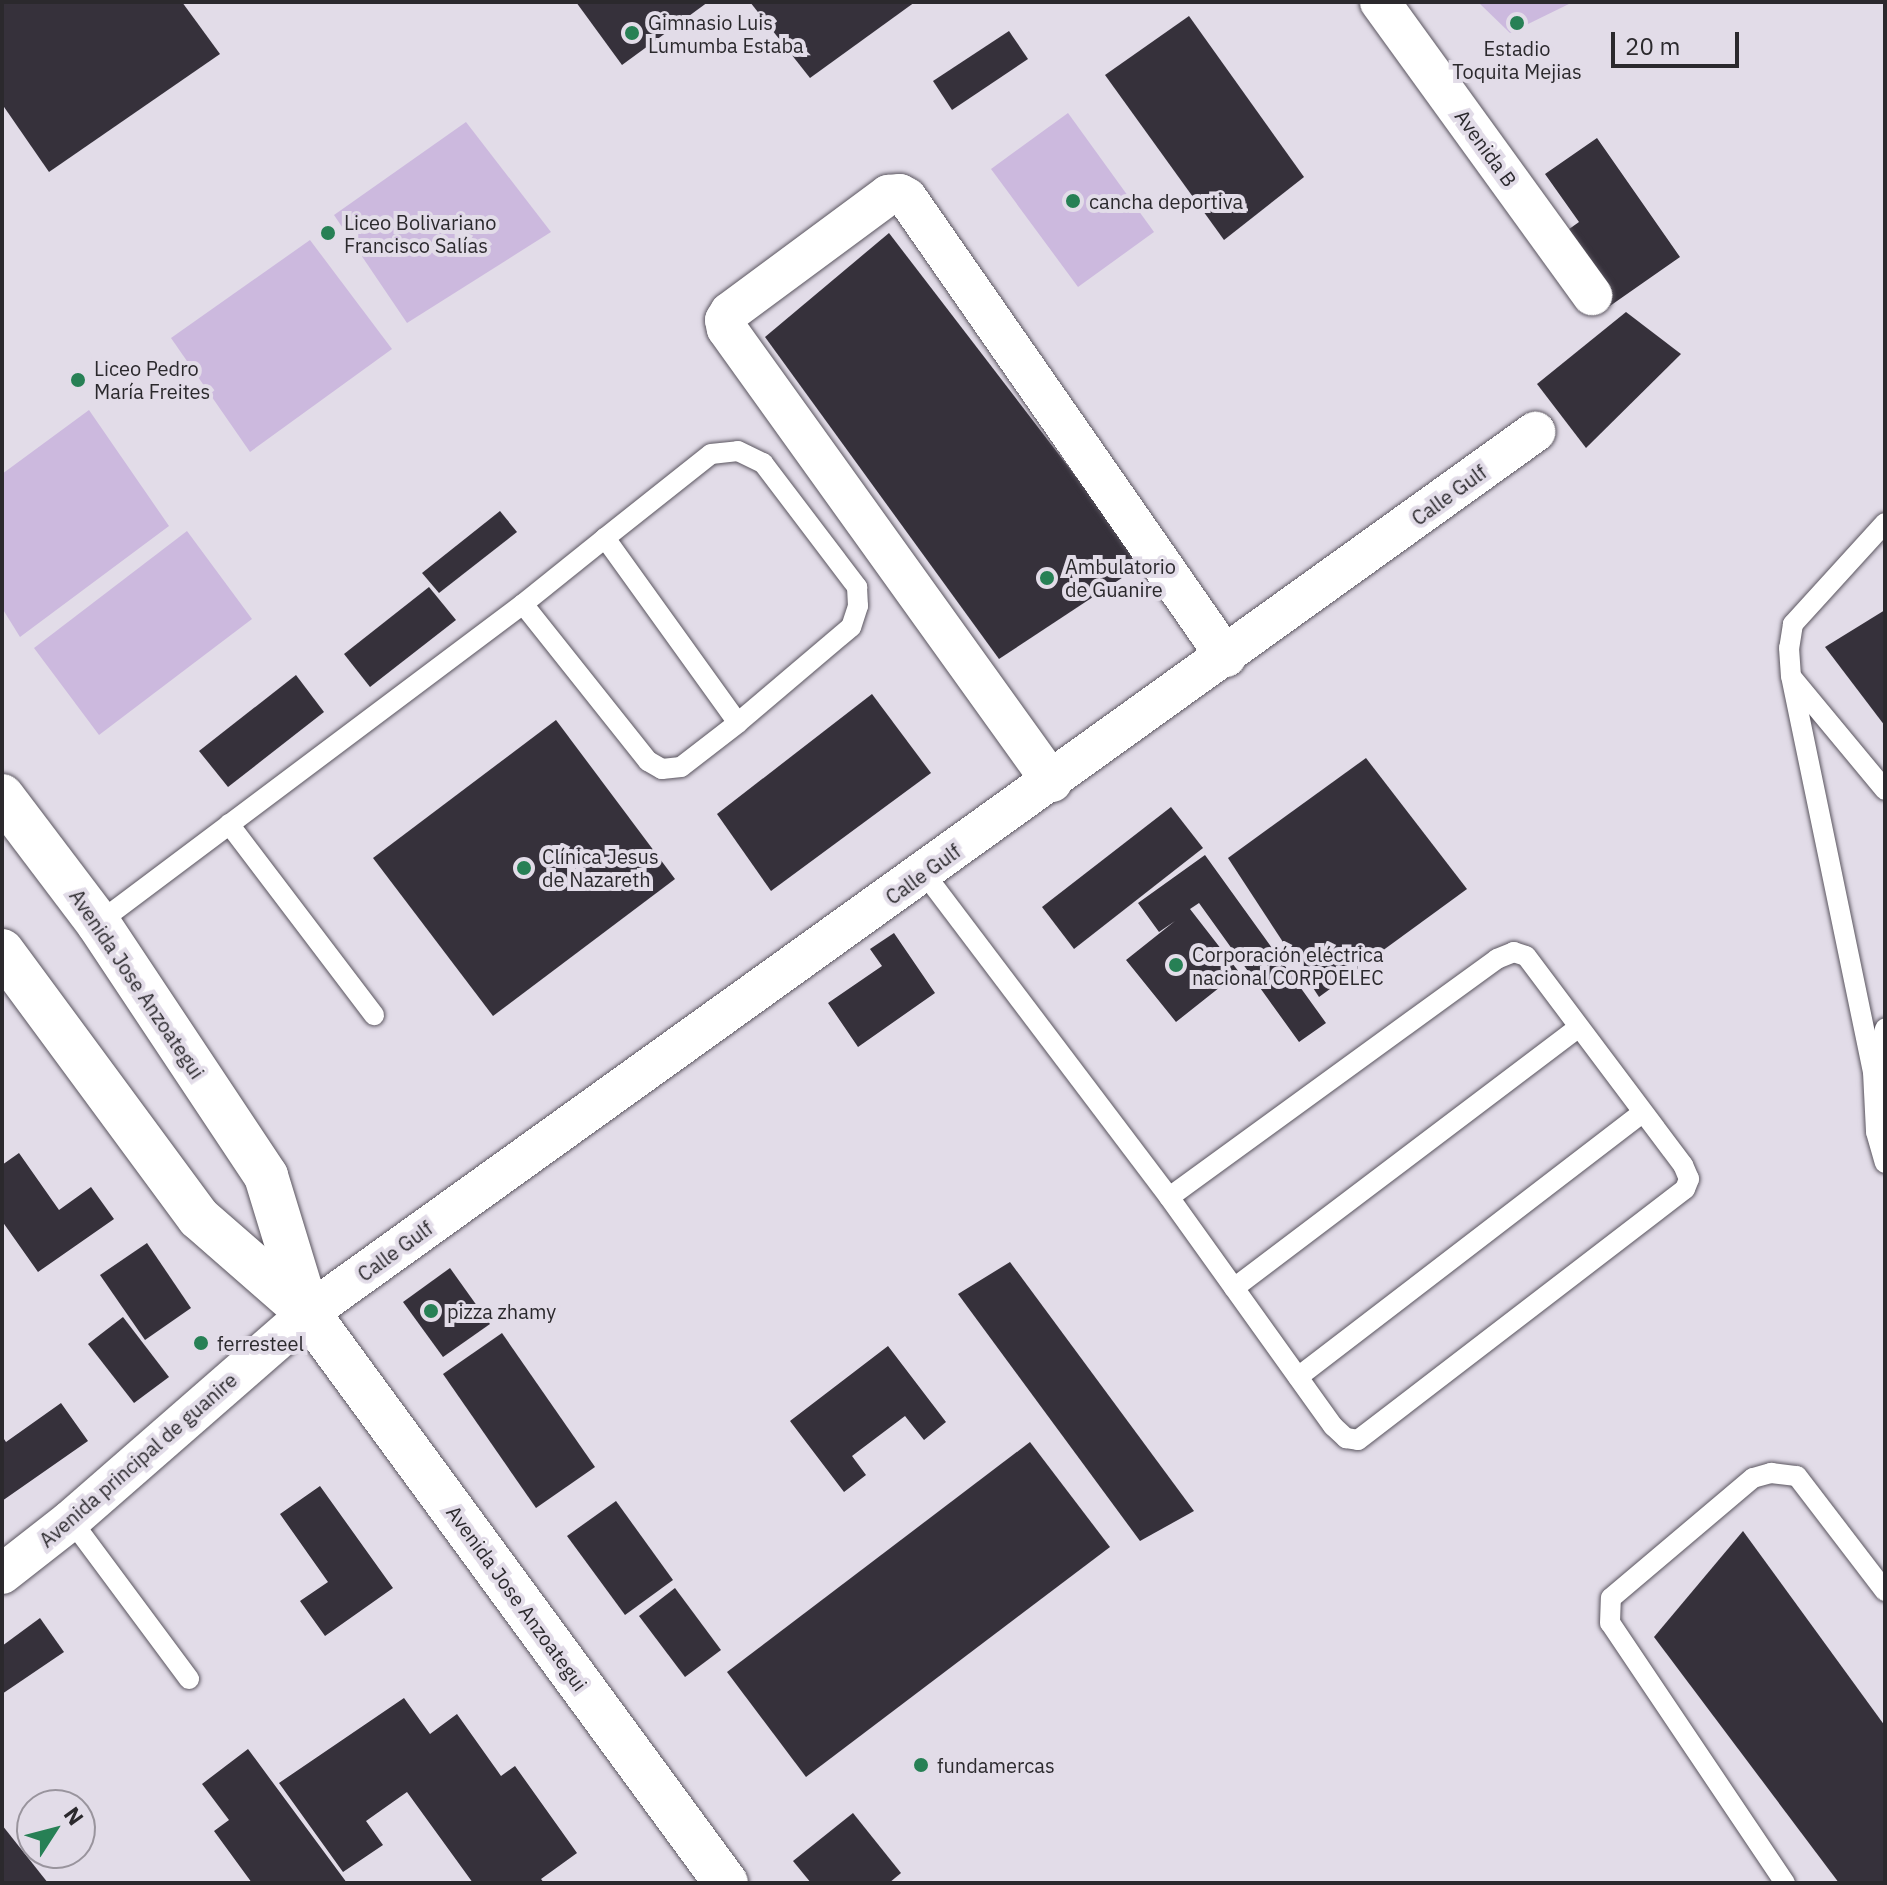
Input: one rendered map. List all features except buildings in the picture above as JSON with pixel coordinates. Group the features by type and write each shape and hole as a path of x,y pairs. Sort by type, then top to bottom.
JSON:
{"street":[{"name":"Avenida B","path":"1380,2 1592,295"},
{"path":"1052,782 727,329 725,320 730,312 888,195 900,194 907,198 1226,657"},
{"name":"Calle Gulf","path":"308,1313 1052,782 1535,432"},
{"name":"Avenida Jose Anzoategui","path":"2,796 98,923 266,1176 308,1313 726,1883"},
{"path":"2,951 199,1218 308,1313"},
{"name":"Avenida principal de guanire","path":"4,1568 71,1520 308,1313"}],"lane":[{"path":"98,923 523,604 711,454 738,451 763,463 857,587 858,606 851,627 738,723 681,767 662,769 648,761 523,604"},
{"path":"1885,523 1793,624 1791,676 1873,1072 1876,1132 1885,1163"},
{"path":"605,538 738,723"},
{"path":"1791,676 1885,790"},
{"path":"229,824 374,1015"},
{"path":"924,873 1169,1197 1333,1426 1346,1438 1358,1440 1371,1431 1685,1189 1689,1179 1683,1165 1641,1114 1526,956 1514,952 1169,1197"},
{"path":"1234,1288 1578,1028"},
{"path":"1873,1072 1885,1029"},
{"path":"1298,1377 1641,1114"},
{"path":"1785,1883 1610,1623 1611,1598 1753,1478 1771,1473 1797,1476 1885,1591"},
{"path":"71,1520 189,1679"}],"shaded area":[{"name":"Estadio Toquita Mejias","path":"1478,2 1573,2 1510,33"},
{"name":"cancha deportiva","path":"1068,113 1154,232 1078,287 991,169"},
{"path":"466,122 551,232 407,323 334,215"},
{"path":"310,240 392,349 250,452 171,338"},
{"path":"89,410 169,526 20,637 2,608 2,474"},
{"path":"187,531 252,619 99,735 34,648"}],"place":[{"name":"Estadio Toquita Mejias","path":"1517,23"},
{"name":"Gimnasio Luis Lumumba Estaba","path":"632,33"},
{"name":"cancha deportiva","path":"1073,201"},
{"name":"Liceo Bolivariano Francisco Salías","path":"328,233"},
{"name":"Liceo Pedro María Freites","path":"78,380"},
{"name":"Ambulatorio de Guanire","path":"1047,578"},
{"name":"Clínica Jesus de Nazareth","path":"524,868"},
{"name":"Corporación eléctrica nacional CORPOELEC","path":"1176,965"},
{"name":"pizza zhamy","path":"431,1311"},
{"name":"ferresteel","path":"201,1343"},
{"name":"fundamercas","path":"921,1765"}]}
